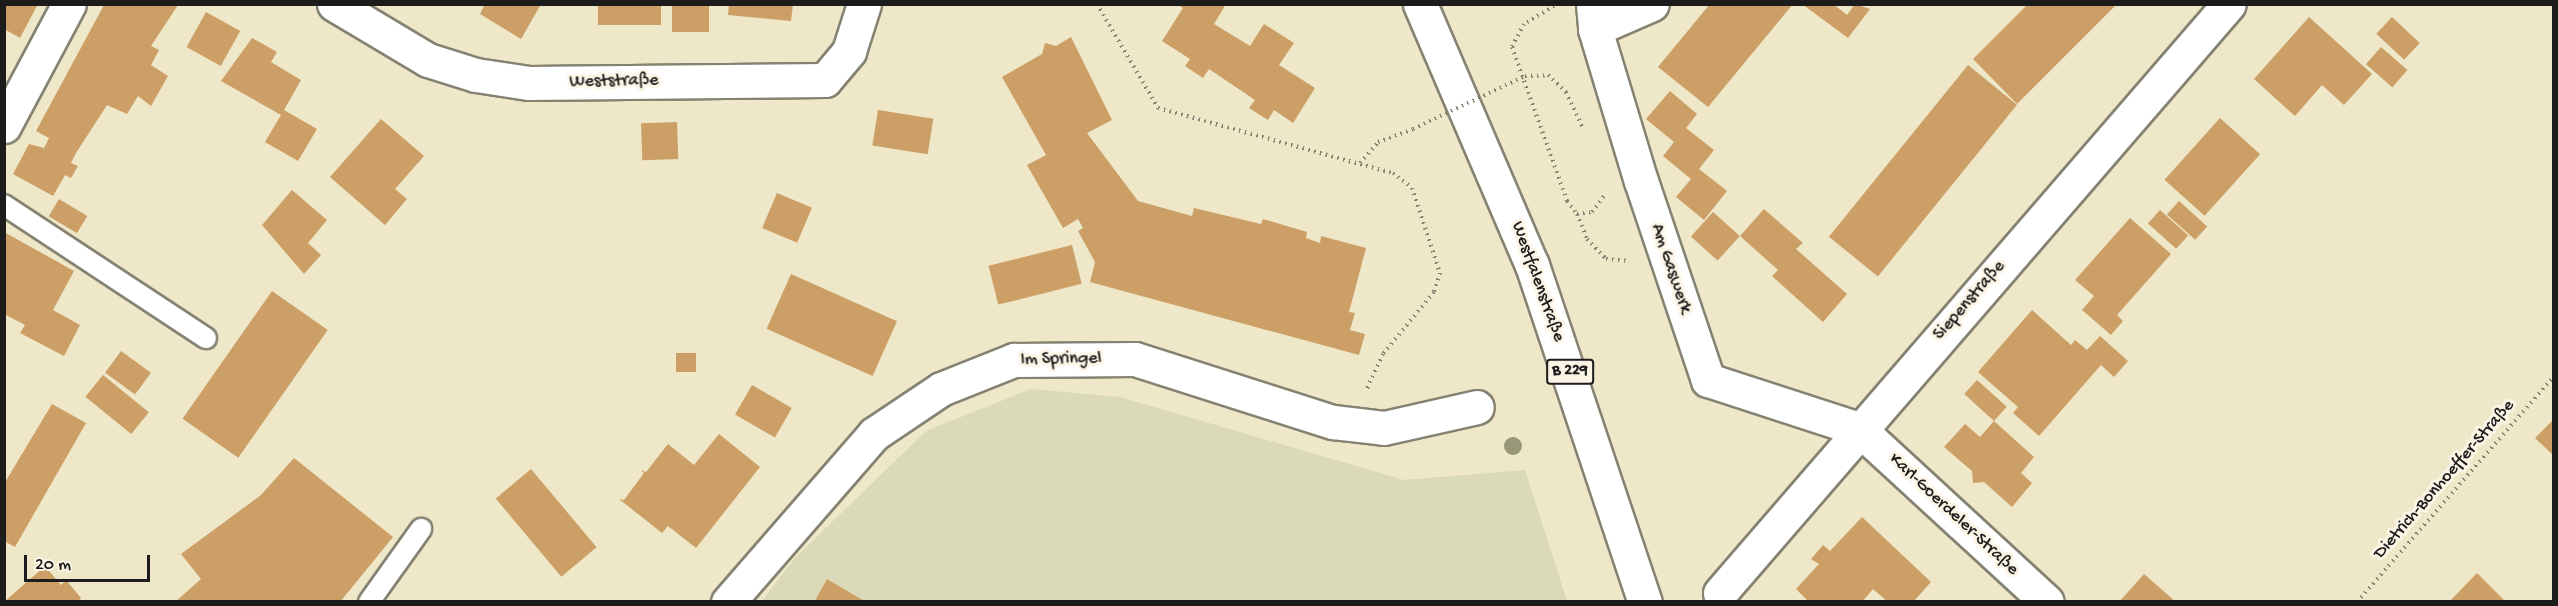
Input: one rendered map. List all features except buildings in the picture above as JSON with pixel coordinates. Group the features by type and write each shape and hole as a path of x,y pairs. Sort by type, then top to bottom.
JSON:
{"street":[{"path":"4,126 69,4"},
{"name":"Weststraße","path":"334,4 428,60 476,75 529,83 825,80 849,51 864,4"},
{"name":"Westfalenstraße","path":"1420,4 1532,265 1645,602"},
{"path":"1594,17 1652,4"},
{"name":"Siepenstraße","path":"1722,597 1859,429 2229,4"},
{"name":"Am Gaswerk","path":"1594,17 1708,380 1859,429"},
{"name":"Im Springel","path":"728,602 874,434 940,389 1014,360 1135,358 1333,422 1384,428 1477,407"},
{"name":"Karl-Goerdeler-Straße","path":"1859,429 2047,602"}],"lane":[{"path":"4,205 206,338"},
{"path":"369,602 421,529"}],"path":[{"path":"1097,4 1158,108 1393,173 1412,188 1440,273 1434,292 1383,354 1366,390"},
{"path":"1558,4 1524,24 1512,47 1540,135 1587,239 1606,259"},
{"path":"1360,163 1378,142 1536,74 1548,75 1566,92 1586,136"},
{"path":"1577,214 1592,212 1604,200 1604,190"},
{"name":"Dietrich-Bonhoeffer-Straße","path":"2356,602 2553,376"}],"shaded area":[{"path":"1031,389 1120,397 1404,480 1525,470 1567,601 866,602 827,579 814,601 761,602 794,559 926,431"}]}
